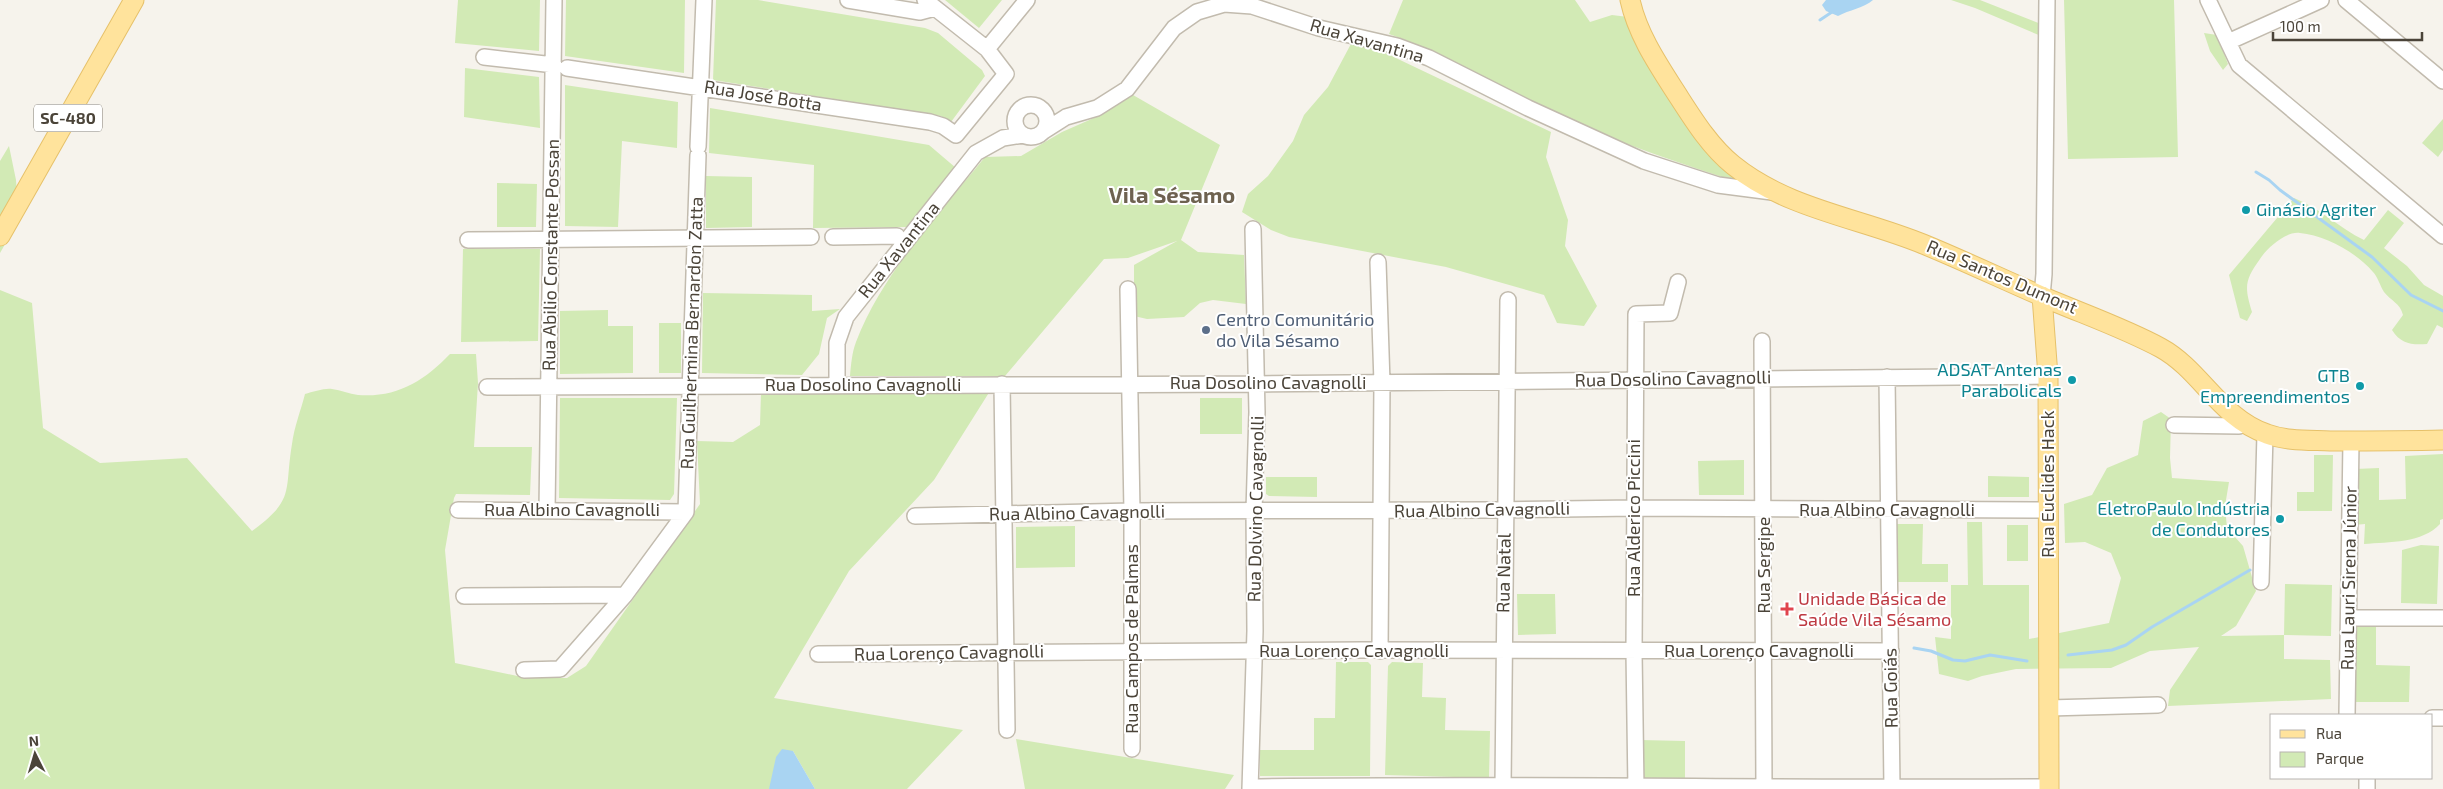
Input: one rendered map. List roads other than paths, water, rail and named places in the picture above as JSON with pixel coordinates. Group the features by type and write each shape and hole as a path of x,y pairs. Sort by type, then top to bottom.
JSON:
{"main road":[{"name":"SC-480","path":"0,236 134,0"},
{"name":"Rua Santos Dumont","path":"1630,0 1633,15 1644,40 1702,132 1732,164 1776,193 1921,243 2042,296 2092,315 2164,349 2194,376 2229,413 2265,434 2280,438 2308,440 2443,440"},
{"name":"Rua Euclides Hack","path":"2042,296 2048,376 2049,788"}],"street":[{"name":"Rua Abilio Constante Possan","path":"547,511 552,240 560,66 554,0"},
{"name":"Rua Guilhermina Bernardon Zatta","path":"686,512 704,0"},
{"path":"848,0 920,12 930,4 986,49 1027,0"},
{"name":"Rua Euclides Hack","path":"2042,296 2044,274 2047,0"},
{"path":"2208,0 2239,65 2443,236"},
{"path":"2228,42 2321,0"},
{"path":"2346,0 2443,81"},
{"name":"Rua Xavantina","path":"1044,131 1066,117 1097,108 1127,89 1174,28 1197,12 1224,4 1252,6 1319,28 1398,46 1429,58 1528,108 1644,161 1718,185 1776,193"},
{"name":"Rua José Botta","path":"484,57 701,86 930,122 943,126 956,135 1006,74 986,49"},
{"path":"1003,138 1019,110 1028,105 1066,117"},
{"path":"1003,138 1023,135 1037,136 1044,131 1047,120 1044,110"},
{"path":"1015,119 1017,128 1023,135"},
{"name":"Rua Xavantina","path":"837,384 837,343 846,317 976,154 1003,138"},
{"name":"Rua Dolvino Cavagnolli","path":"1250,788 1254,652 1254,511 1257,384 1253,229"},
{"path":"833,237 897,236"},
{"path":"468,240 811,237"},
{"path":"1378,262 1382,383 1380,650"},
{"name":"Rua Alderico Piccini","path":"1636,788 1634,508 1636,314 1670,313 1678,282"},
{"name":"Rua Campos de Palmas","path":"1128,289 1132,511 1132,749"},
{"name":"Rua Natal","path":"1503,786 1508,300"},
{"name":"Rua Sergipe","path":"1762,341 1764,788"},
{"name":"Rua Dosolino Cavagnolli","path":"487,387 837,384 1257,384 2048,376"},
{"name":"Rua Goiás","path":"1888,377 1892,789"},
{"path":"1002,384 1007,730"},
{"path":"2174,426 2239,426 2243,421"},
{"path":"2261,582 2265,434"},
{"name":"Rua Lauri Sirena Júnior","path":"2347,714 2351,441"},
{"name":"Rua Albino Cavagnolli","path":"915,516 1132,511 1634,508 2048,510"},
{"name":"Rua Albino Cavagnolli","path":"458,510 686,512"},
{"path":"524,670 560,669 625,595 686,512"},
{"path":"464,596 625,595"},
{"path":"2349,618 2443,618"},
{"name":"Rua Lorenço Cavagnolli","path":"818,654 1380,650 1634,652 1891,651"},
{"path":"2049,708 2158,705"},
{"path":"1250,788 1503,786 1892,789 2049,788"}],"water":[{"path":"1826,0 1873,0 1838,16 1826,11 1822,5"},
{"path":"782,749 793,751 815,789 769,789 776,757"}],"waterway":[{"path":"1820,20 1832,12"},
{"path":"2256,172 2372,257 2411,295 2443,311"},
{"path":"2068,655 2112,650 2126,645 2152,627 2250,570"},
{"path":"1914,648 1931,651 1953,660 1965,661 1990,655 2027,661"}],"place":[{"name":"Ginásio Agriter","path":"2246,210"},
{"name":"Centro Comunitário do Vila Sésamo","path":"1206,330"},
{"name":"ADSAT Antenas Parabolicals","path":"2072,380"},
{"name":"GTB Empreendimentos","path":"2360,386"},
{"name":"EletroPaulo Indústria de Condutores","path":"2280,519"},
{"name":"Unidade Básica de Saúde Vila Sésamo","path":"1787,609"}],"district":[{"name":"Vila Sésamo","path":"1172,195"}]}
